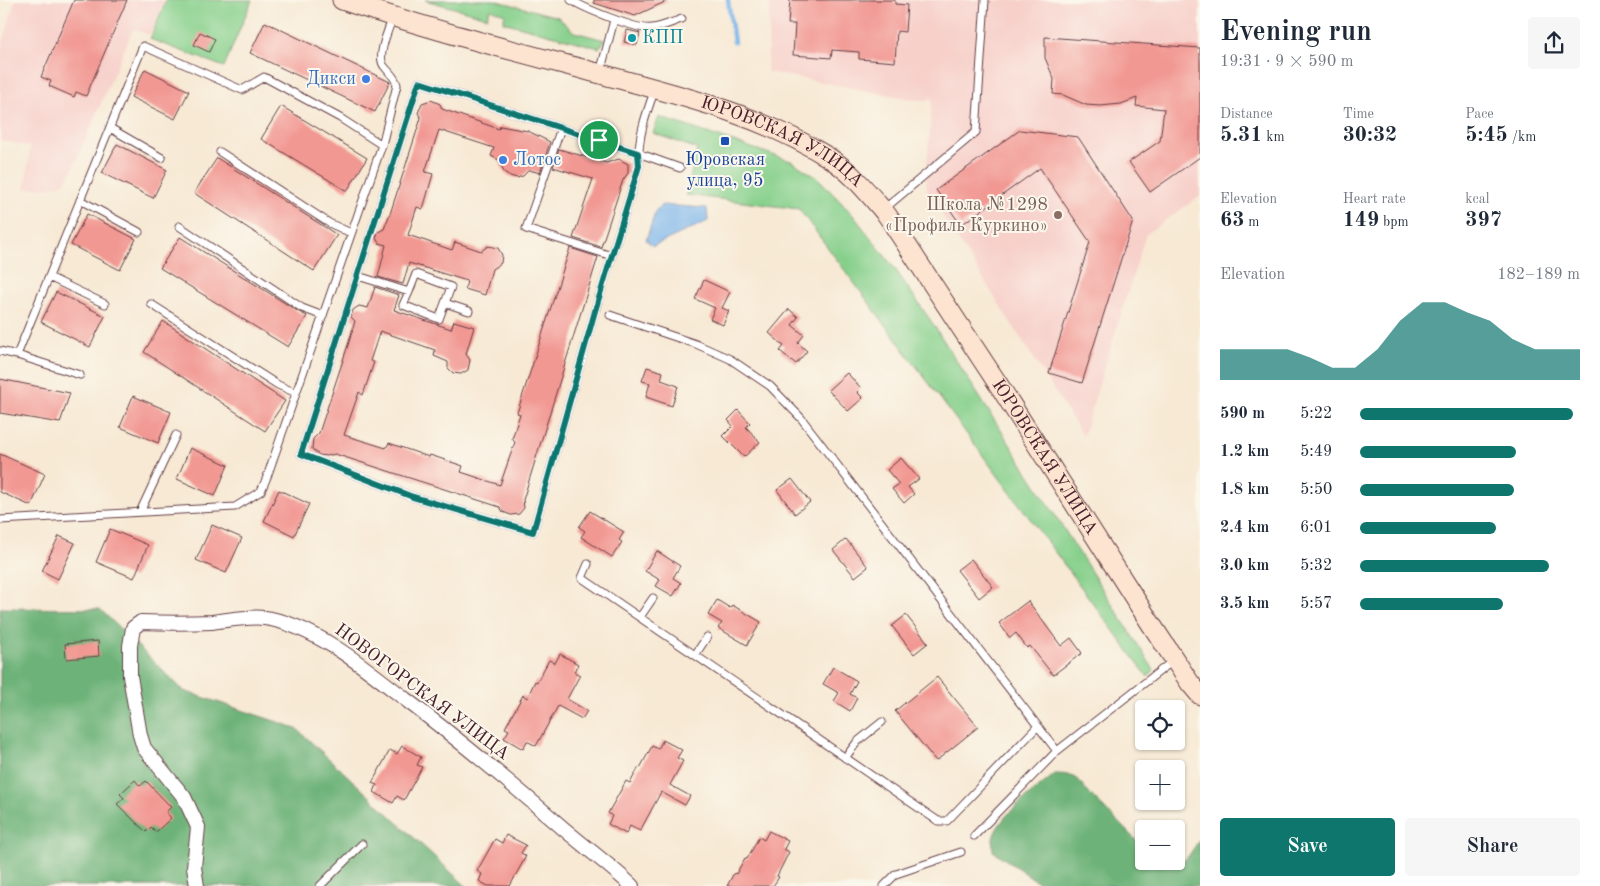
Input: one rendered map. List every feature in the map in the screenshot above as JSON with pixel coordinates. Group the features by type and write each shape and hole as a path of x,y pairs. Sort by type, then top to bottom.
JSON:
{"street":[{"name":"ЮРОВСКАЯ УЛИЦА","path":"342,0 393,17 655,88 743,116 764,124 812,148 845,170 870,194 883,210 1002,390 1175,660 1200,695"},
{"name":"НОВОГОРСКАЯ УЛИЦА","path":"197,886 194,866 198,826 184,798 144,748 140,735 130,676 130,646 133,628 141,622 214,622 239,618 265,618 292,626 318,638 367,670 428,716 632,886"}],"lane":[{"path":"571,0 614,20 650,29 682,19"},
{"path":"883,210 976,132 985,0"},
{"path":"0,520 235,507 261,491 382,145 397,85 394,76 383,65 380,56 393,17"},
{"path":"600,74 614,20"},
{"path":"17,355 142,46 242,90 264,77 340,118 382,145"},
{"path":"655,88 640,132 638,153 639,166 533,532 413,497 301,454 419,82 638,153 680,168"},
{"path":"110,128 162,158"},
{"path":"561,128 526,229 612,256"},
{"path":"220,152 329,223 351,232"},
{"path":"80,200 139,232"},
{"path":"179,226 302,308 323,316"},
{"path":"416,274 451,287 439,319 403,305 409,292 416,274"},
{"path":"358,276 409,292"},
{"path":"49,277 105,304"},
{"path":"445,303 469,311"},
{"path":"151,304 278,385 296,393"},
{"path":"610,315 696,344 730,359 770,386 801,418 1057,751"},
{"path":"0,351 80,375"},
{"path":"140,512 176,435"},
{"path":"588,564 582,578 938,821 947,821 1038,726"},
{"path":"640,617 653,598"},
{"path":"695,655 707,637"},
{"path":"974,836 1057,751 1175,660"},
{"path":"845,758 857,742 882,722"},
{"path":"320,886 362,844"},
{"path":"884,886 896,874 961,852"}],"shaded area":[{"path":"15,0 164,0 150,35 133,29 70,175 64,183 52,187 25,189 30,147 0,140 0,53"},
{"name":"Школа №1298 «Профиль Куркино»","path":"770,0 1200,0 1200,196 1146,234 1083,436 927,191 926,175 932,98 916,100 767,72"}],"green space":[{"path":"166,0 252,0 224,67 150,39"},
{"path":"425,0 494,0 558,17 574,32 605,40 599,48 503,22 505,14 490,9 487,17"},
{"path":"659,117 791,161 818,178 853,215 895,269 933,324 1154,670 1148,677 799,209 686,195 697,149 653,133"},
{"path":"0,608 100,609 184,691 296,728 466,886 0,886"},
{"path":"1055,774 1074,777 1135,839 1135,870 1185,870 1185,860 1200,839 1200,886 1044,886 993,851 993,839 996,830 1019,804"}],"water":[{"path":"662,205 707,208 708,221 653,246 646,240 656,210"}],"building":[{"path":"74,0 127,0 86,96 76,92 74,97 49,86 51,81 41,77"},
{"path":"594,0 669,0 635,16 594,3"},
{"path":"790,0 895,0 895,4 907,5 905,32 897,31 895,62 859,59 859,52 832,50 831,58 793,55 795,24 788,24"},
{"path":"265,22 390,82 375,112 250,53"},
{"name":"КПП","path":"627,30 640,33 637,45 624,42"},
{"path":"200,32 215,39 209,52 194,45"},
{"path":"1045,37 1200,48 1200,157 1150,192 1129,162 1160,141 1164,109 1136,106 1137,98 1121,104 1100,106 1086,105 1063,95 1053,94 1054,79 1045,58"},
{"path":"145,69 189,91 175,119 131,97"},
{"path":"431,100 440,104 442,109 499,129 500,126 528,131 550,142 540,173 529,170 523,176 517,178 504,172 499,160 491,156 494,148 439,130 425,172 433,174 423,209 417,207 408,235 452,250 455,242 481,251 488,246 498,248 502,255 501,263 492,269 485,295 465,289 467,281 409,263 403,284 378,277 386,245 379,243 376,238 378,232 384,229 391,211 421,118 418,113 422,103"},
{"path":"281,106 367,158 347,191 261,139"},
{"path":"1020,130 1078,137 1133,221 1082,383 1049,373 1090,242 1040,168 961,225 936,190"},
{"path":"117,144 167,170 153,198 102,173"},
{"path":"559,149 606,163 619,159 628,164 628,173 623,180 601,247 573,238 593,179 553,167"},
{"path":"217,158 337,235 314,271 194,193"},
{"path":"87,214 136,239 120,270 71,245"},
{"path":"180,237 307,316 288,347 160,268"},
{"path":"570,248 598,257 523,500 524,508 519,514 511,515 503,512 500,507 335,454 319,455 312,449 313,439 319,433 349,342 355,321 351,317 353,310 359,306 368,308 375,287 399,295 394,310 451,329 454,321 474,327 466,354 470,360 468,370 461,374 453,373 448,368 448,362 434,356 435,350 380,331 370,361 374,362 363,395 359,392 344,435 386,448 389,443 429,457 430,455 463,466 461,472 500,485 515,442 512,439 520,414 517,413"},
{"path":"704,280 730,292 722,308 729,311 723,325 710,319 715,308 695,299"},
{"path":"56,292 105,316 90,347 41,322"},
{"path":"789,309 798,317 792,325 804,335 798,343 807,351 796,364 780,351 784,346 769,333"},
{"path":"163,321 285,401 265,431 144,352"},
{"path":"647,367 663,372 661,380 678,386 672,406 646,397 650,383 642,381"},
{"path":"847,373 861,388 857,392 863,398 848,411 828,390"},
{"path":"0,379 70,393 60,423 0,413"},
{"path":"133,396 171,412 158,443 120,427"},
{"path":"738,410 750,423 746,427 760,442 744,457 723,436 733,426 728,420"},
{"path":"190,448 228,465 215,496 177,479"},
{"path":"0,454 45,474 31,506 0,492"},
{"path":"901,458 919,479 908,487 914,494 904,503 892,489 899,484 887,470"},
{"path":"792,479 810,502 795,514 777,490"},
{"path":"279,490 309,504 294,536 264,521"},
{"path":"590,511 624,532 619,540 622,542 612,557 581,537 585,531 579,527"},
{"path":"212,525 242,538 226,573 196,560"},
{"path":"110,529 148,545 134,578 96,562"},
{"path":"59,536 75,543 58,579 42,571"},
{"path":"846,539 868,567 855,577 833,550"},
{"path":"657,551 680,566 673,578 681,583 673,596 656,586 660,580 645,571"},
{"path":"971,559 993,587 979,598 957,570"},
{"path":"717,600 730,608 732,605 761,622 747,645 718,628 722,623 708,615"},
{"path":"1028,601 1061,646 1071,638 1082,653 1053,675 1030,646 1027,648 1016,633 1010,638 999,623"},
{"path":"906,615 928,643 914,654 892,626"},
{"path":"98,641 99,656 66,659 65,644"},
{"path":"560,654 578,664 574,672 580,675 567,699 587,711 582,719 558,706 536,746 527,741 523,749 504,738 509,730 505,728 523,695 527,698 535,681 537,682 549,660 555,663"},
{"path":"833,667 857,681 850,694 857,698 850,711 834,701 839,693 823,684"},
{"path":"937,677 978,727 936,761 895,711"},
{"path":"663,740 682,750 677,758 683,761 670,785 690,796 685,805 661,792 640,831 630,826 626,834 608,824 612,816 608,813 626,781 630,783 652,746 658,749"},
{"path":"402,746 421,757 417,765 422,767 404,800 397,796 393,803 374,792 377,785 372,783 390,750 397,754"},
{"path":"135,780 140,786 146,781 171,807 166,812 171,818 156,832 151,827 146,832 117,804 124,798 120,794"},
{"path":"769,831 788,841 784,849 789,852 777,876 779,877 773,886 727,886 745,858 747,859 759,837 764,840"},
{"path":"506,835 526,845 521,853 526,856 510,886 488,886 479,881 482,874 477,871 495,839 502,843"}],"waterway":[{"path":"728,0 734,42"}],"place":[{"name":"КПП","path":"632,38"},
{"name":"Дикси","path":"366,79"},
{"name":"Юровская улица, 95","path":"725,141"},
{"name":"Лотос","path":"503,160"},
{"name":"Школа №1298 «Профиль Куркино»","path":"1058,215"}],"route":[{"path":"419,82 599,140 638,153 639,166 595,311 533,532 413,497 301,454 419,82"}]}
